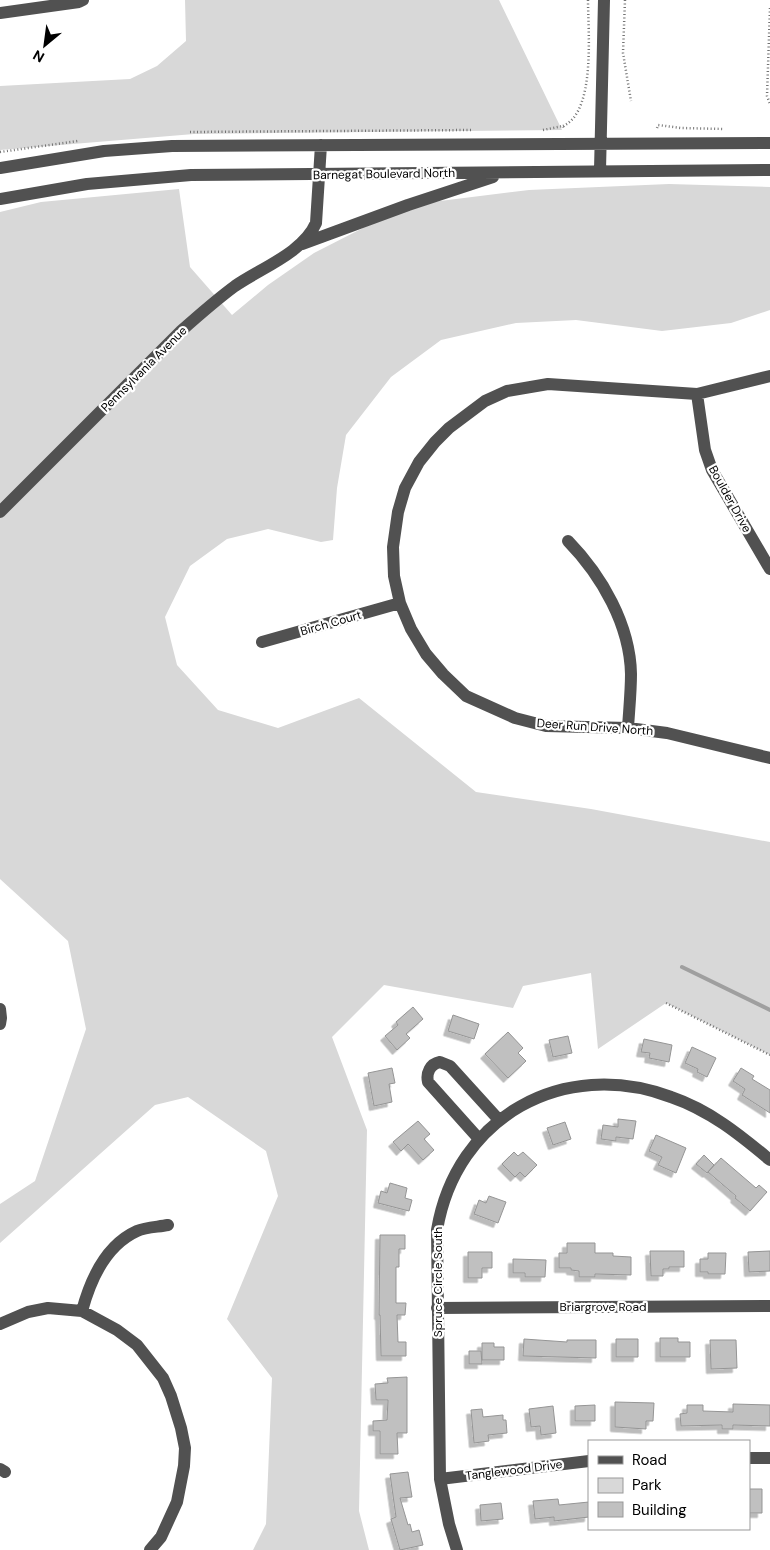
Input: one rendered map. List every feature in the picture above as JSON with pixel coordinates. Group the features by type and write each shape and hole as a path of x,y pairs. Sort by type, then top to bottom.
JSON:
{"street":[{"path":"0,13 83,0"},
{"path":"600,170 604,0"},
{"path":"0,168 114,150 172,146 770,144"},
{"name":"Pennsylvania Avenue","path":"302,244 312,232 316,223 320,145"},
{"name":"Barnegat Boulevard North","path":"0,199 87,184 191,175 770,170"},
{"name":"Pennsylvania Avenue","path":"0,512 182,331 236,285 302,244 506,172"},
{"name":"Deer Run Drive North","path":"770,376 697,394 548,384 507,391 485,401 449,428 419,462 406,488 398,512 393,547 394,576 400,603 411,629 426,654 466,696 515,718 546,726 628,728 667,733 770,758"},
{"name":"Boulder Drive","path":"697,394 705,450 712,470 770,569"},
{"path":"568,542 583,557 595,574 616,613 627,641 631,674 628,728"},
{"name":"Birch Court","path":"262,642 400,603"},
{"path":"0,1009 0,1024"},
{"path":"479,1139 428,1082 427,1073 432,1065 440,1062 450,1066 499,1120"},
{"name":"Spruce Circle South","path":"457,1550 449,1524 440,1479 437,1230 442,1203 453,1177 463,1159 479,1139 499,1120 538,1098 580,1086 601,1084 633,1087 671,1096 709,1114 740,1135 770,1160"},
{"path":"82,1311 95,1274 108,1255 121,1241 138,1230 168,1226"},
{"name":"Briargrove Road","path":"437,1308 770,1306"},
{"path":"0,1324 28,1312 48,1308 82,1311 117,1330 137,1345 163,1378 182,1428 186,1448 176,1502 161,1537 150,1550"},
{"path":"750,1458 770,1458"},
{"name":"Tanglewood Drive","path":"440,1479 588,1461"}],"path":[{"path":"556,129 564,128 573,120 585,94 588,79 588,0"},
{"path":"625,0 623,53 631,101"},
{"path":"770,8 767,96 770,104"},
{"path":"657,128 658,125 680,128 724,129"},
{"path":"666,1003 770,1055"}],"green space":[{"path":"185,0 499,0 562,130 194,134 0,150 0,86 130,79 157,66 186,41"},
{"path":"669,184 770,187 770,310 731,323 662,331 576,320 516,323 441,340 391,377 346,435 337,488 333,540 321,542 268,529 227,539 190,566 165,617 177,665 218,710 278,728 359,698 476,792 591,809 770,842 770,1055 666,1003 598,1049 591,973 523,986 513,1008 384,985 332,1037 367,1130 359,1511 369,1550 253,1550 266,1524 272,1378 227,1319 278,1196 266,1151 188,1097 155,1105 0,1243 0,1204 35,1181 86,1029 68,941 0,879 0,212 41,202 179,189 190,267 232,315 268,285 314,253 408,205 529,190"}],"building":[{"path":"413,1007 423,1019 406,1034 410,1038 397,1050 385,1036 398,1025 396,1022"},
{"path":"453,1015 479,1024 474,1039 448,1031"},
{"path":"508,1032 523,1048 518,1053 526,1061 508,1078 485,1054"},
{"path":"568,1036 572,1053 553,1057 549,1040"},
{"path":"644,1039 672,1045 669,1062 649,1058 650,1053 641,1052"},
{"path":"692,1047 716,1058 707,1077 697,1072 698,1069 685,1063"},
{"path":"392,1068 395,1083 389,1084 392,1102 374,1106 368,1073"},
{"path":"741,1068 754,1076 752,1079 770,1090 770,1113 742,1095 745,1089 733,1081"},
{"path":"618,1119 636,1121 633,1139 616,1137 616,1141 601,1139 603,1125 618,1127"},
{"path":"418,1121 430,1134 424,1139 434,1150 423,1160 408,1144 401,1151 393,1142"},
{"path":"565,1122 571,1139 553,1145 547,1128"},
{"path":"656,1135 686,1148 676,1173 658,1165 662,1157 649,1151"},
{"path":"514,1152 518,1156 523,1152 537,1165 525,1177 520,1172 515,1177 502,1164"},
{"path":"704,1155 714,1165 707,1173 696,1164"},
{"path":"721,1158 756,1188 759,1185 767,1192 750,1211 708,1172"},
{"path":"390,1183 407,1188 405,1198 412,1200 409,1211 378,1203 381,1191 387,1193"},
{"path":"489,1196 506,1202 498,1223 474,1214 479,1200 486,1203"},
{"path":"380,1235 405,1235 405,1249 399,1249 399,1267 396,1267 396,1303 406,1303 405,1315 397,1315 398,1342 406,1342 406,1356 381,1356 379,1315"},
{"path":"567,1243 595,1243 595,1253 613,1253 613,1256 631,1257 631,1275 595,1274 595,1277 579,1277 579,1271 571,1270 571,1268 559,1268 559,1253 567,1253"},
{"path":"650,1251 684,1251 684,1267 669,1267 669,1269 663,1269 663,1276 651,1276"},
{"path":"770,1251 770,1271 749,1272 748,1252"},
{"path":"468,1252 492,1252 492,1268 482,1268 482,1278 468,1278"},
{"path":"708,1253 726,1253 725,1274 700,1272 700,1259 708,1259"},
{"path":"513,1259 546,1260 545,1277 525,1277 525,1273 513,1273"},
{"path":"660,1338 678,1338 678,1342 690,1342 690,1357 660,1357"},
{"path":"524,1339 567,1342 567,1340 596,1340 596,1358 523,1356"},
{"path":"616,1339 638,1339 638,1357 616,1357"},
{"path":"710,1340 736,1340 737,1368 711,1369"},
{"path":"482,1343 494,1343 494,1347 504,1347 504,1360 482,1360"},
{"path":"469,1351 481,1351 482,1364 469,1364"},
{"path":"407,1377 407,1433 397,1433 398,1454 380,1454 380,1431 373,1431 373,1421 387,1420 388,1400 376,1400 375,1384 388,1383 387,1378"},
{"path":"615,1402 654,1403 653,1421 646,1421 646,1429 615,1427"},
{"path":"733,1404 770,1405 770,1426 733,1425 733,1429 722,1429 722,1425 681,1426 680,1414 687,1413 687,1405 703,1405 703,1411 733,1412"},
{"path":"595,1405 595,1421 575,1421 575,1406"},
{"path":"553,1406 556,1433 541,1435 540,1426 531,1427 529,1409"},
{"path":"482,1409 483,1417 503,1415 503,1420 506,1420 507,1433 488,1435 489,1441 474,1443 471,1410"},
{"path":"408,1472 412,1497 400,1498 408,1525 410,1524 412,1532 419,1530 423,1545 400,1550 391,1519 396,1517 390,1474"},
{"path":"750,1489 762,1489 762,1513 750,1513"},
{"path":"558,1499 559,1505 588,1502 588,1517 554,1521 554,1517 535,1519 533,1501"},
{"path":"501,1503 503,1519 481,1521 480,1505"}],"waterway":[{"path":"682,967 770,1010"}]}
